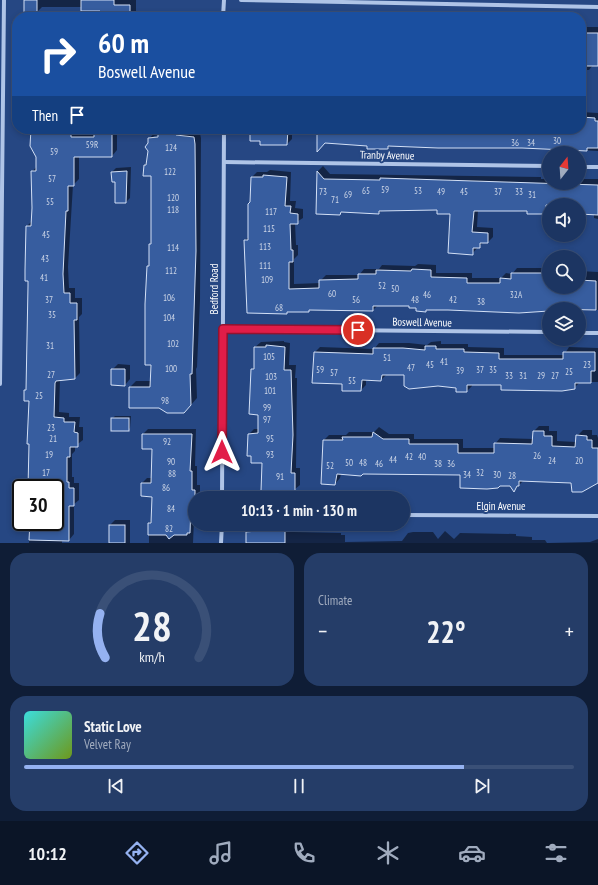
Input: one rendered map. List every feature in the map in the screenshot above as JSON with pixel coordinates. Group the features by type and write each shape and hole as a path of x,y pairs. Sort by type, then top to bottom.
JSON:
{"street":[{"path":"0,384 4,0"},
{"path":"223,12 224,0"},
{"path":"241,0 598,7"},
{"name":"Bedford Road","path":"222,491 224,134"},
{"name":"Tranby Avenue","path":"224,162 542,166"},
{"path":"586,167 598,167"},
{"name":"Boswell Avenue","path":"223,329 542,332"},
{"path":"586,333 598,333"},
{"name":"Elgin Avenue","path":"410,515 598,516"},
{"path":"221,543 222,531"}],"building":[{"path":"24,0 37,0 37,12 24,12"},
{"path":"81,0 114,0 114,5 130,5 130,12 81,11"},
{"path":"586,33 598,33 598,66 586,66"},
{"path":"586,117 595,118 595,121 598,121 598,148 587,148 587,151 586,146 542,146 542,149 388,146 388,149 367,149 367,146 325,143 317,152 317,134 586,134"},
{"path":"31,134 71,134 71,137 94,137 94,134 112,134 112,157 74,157 74,186 68,186 68,211 66,211 63,274 64,293 70,293 70,303 77,303 77,320 74,320 75,379 56,381 54,417 64,418 64,422 75,422 74,432 78,433 78,447 70,447 70,457 67,457 67,482 69,482 69,488 74,488 74,506 69,506 69,541 29,540 30,531 64,531 64,479 28,479 29,444 27,444 29,401 24,401 24,390 26,390 28,286 28,281 25,281 26,226 31,226 31,171 36,171 36,157 30,146"},
{"path":"158,134 177,134 176,135 194,137 195,144 196,251 192,374 190,374 191,405 184,413 167,413 159,408 129,408 129,387 150,387 151,365 145,365 145,304 147,266 149,266 149,244 151,244 151,176 143,176 148,151 145,147 148,143 148,138 158,137"},
{"path":"250,134 288,134 287,145 260,145 260,141 250,141"},
{"path":"127,171 126,203 115,203 115,182 112,182 111,172"},
{"path":"317,171 324,179 380,180 380,178 542,183 542,190 586,190 586,185 598,185 598,215 586,214 586,198 542,198 542,214 527,214 527,211 474,211 472,232 488,233 488,243 480,243 480,248 473,248 473,255 448,253 450,214 437,214 437,210 379,211 379,214 341,212 340,215 316,214"},
{"path":"263,175 287,177 285,206 291,206 290,213 298,214 298,224 290,224 293,262 289,262 289,289 319,288 319,280 358,279 358,274 376,274 376,270 431,270 431,277 467,278 467,283 500,283 500,278 511,279 511,273 542,273 542,294 586,294 586,280 596,281 596,310 586,310 586,302 542,302 542,311 519,313 448,310 426,310 426,312 416,311 416,308 409,308 409,306 373,306 373,311 309,310 309,312 287,312 287,314 247,313 244,240 248,240 248,204 250,202 251,177 263,177"},
{"path":"266,345 285,347 284,370 291,370 293,435 291,473 295,473 295,491 261,491 262,463 251,463 251,456 247,456 248,434 258,433 258,415 249,414 251,369 254,369 254,347 266,347"},
{"path":"425,346 436,346 436,349 464,349 464,352 499,353 499,359 563,359 563,352 595,352 595,371 591,371 591,383 575,383 575,389 562,391 501,390 501,385 467,385 467,392 456,392 456,388 438,386 409,389 404,386 404,375 382,375 381,381 362,380 361,391 342,391 342,384 312,383 314,352 373,354 373,348 425,350"},
{"path":"111,369 125,369 125,386 111,385"},
{"path":"111,418 129,418 129,431 111,431"},
{"path":"533,431 544,431 544,436 552,436 552,446 575,447 576,435 587,436 587,440 592,440 592,448 598,448 598,483 582,492 572,492 571,483 519,481 519,486 517,486 514,492 510,486 500,486 498,488 487,489 460,488 460,475 363,474 361,476 337,474 335,485 321,484 323,440 343,440 342,437 372,437 373,432 383,439 409,439 409,444 458,444 458,453 494,453 494,443 532,444"},
{"path":"142,434 192,434 190,471 192,471 192,490 195,491 188,491 188,531 190,531 190,533 187,533 187,535 174,535 169,539 166,535 148,535 148,523 151,523 152,497 141,496 141,483 151,483 152,449 142,449"},
{"path":"109,525 125,525 125,543 109,543"},
{"path":"285,531 285,543 246,543 246,532"}],"route":[{"path":"222,452 223,329 358,330"}]}
